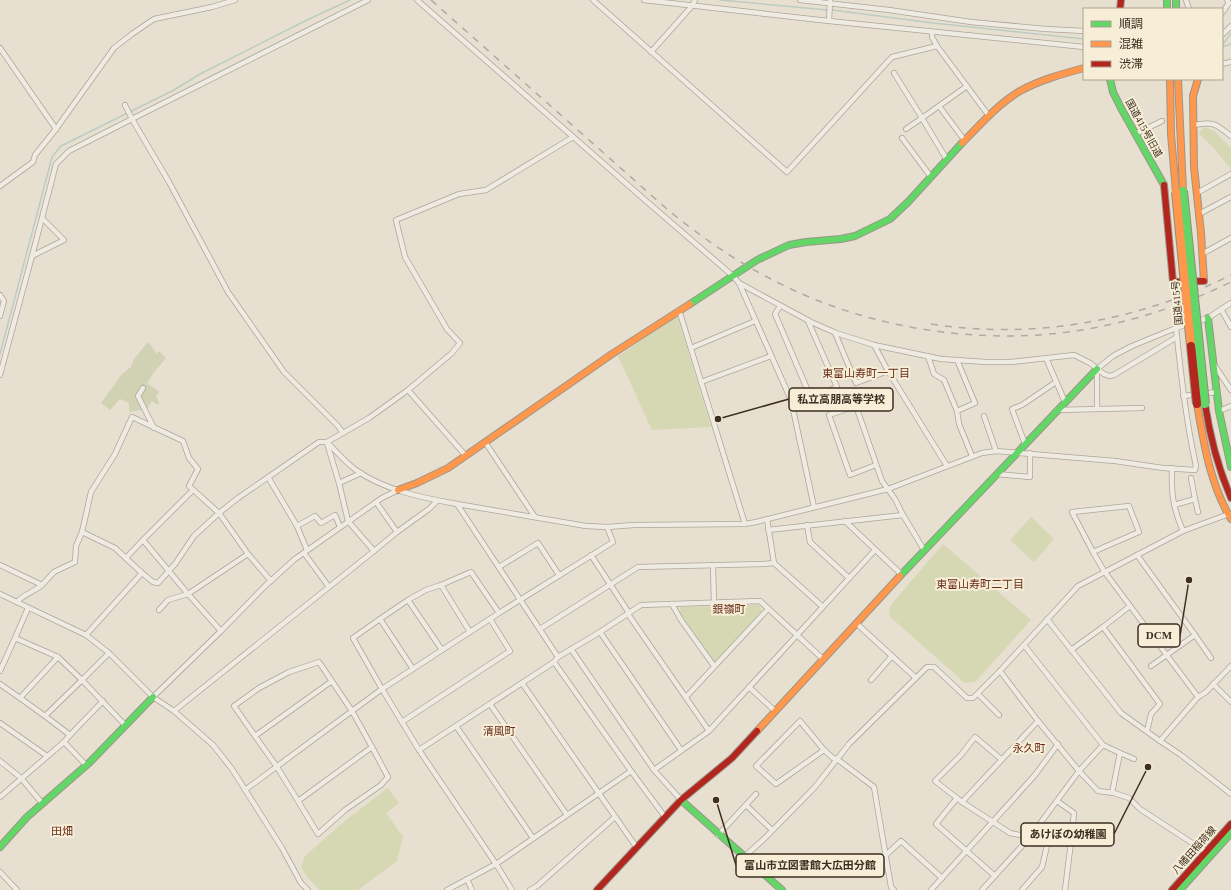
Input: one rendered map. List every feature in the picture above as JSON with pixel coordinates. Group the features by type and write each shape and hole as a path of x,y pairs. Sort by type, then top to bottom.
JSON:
{"main road":[{"path":"398,490 448,468 612,354 757,260 789,246 806,242 841,240 856,236 890,219 989,116 1008,99 1020,91 1044,80 1083,68"},
{"name":"国道415号旧道","path":"1110,80 1113,92 1164,185 1173,282 1204,281 1202,254"},
{"name":"国道415号","path":"1170,80 1171,134 1180,192 1208,464 1230,516"},
{"name":"国道415号","path":"1178,80 1180,192"},
{"path":"1198,80 1193,96 1194,167 1202,254"},
{"path":"1208,318 1219,411 1230,463"},
{"path":"597,890 681,800 723,767 901,574 1097,369"},
{"name":"国道415号","path":"1201,404 1220,471 1231,498"},
{"path":"0,847 27,817 86,765 153,697"},
{"path":"681,800 718,835 782,890"},
{"name":"八幡田稲荷線","path":"1172,890 1231,824"},
{"name":"八幡田稲荷線","path":"1180,890 1231,833"}],"street":[{"path":"0,186 33,162 35,155 56,129 114,48 154,19 212,7 235,0"},
{"path":"0,375 56,164 69,151 368,0"},
{"path":"417,0 733,276 739,283 791,400 814,507"},
{"path":"593,0 787,172 892,57 937,46"},
{"path":"644,0 829,21 1083,47"},
{"path":"651,52 692,6 695,0"},
{"path":"800,0 830,2 971,22 1083,31"},
{"path":"1223,12 1229,3 1227,0"},
{"path":"829,21 830,2"},
{"path":"1223,34 1231,26"},
{"path":"932,32 932,37 937,46 989,116"},
{"path":"0,48 56,129"},
{"path":"894,73 946,160"},
{"path":"906,129 967,86"},
{"path":"125,105 169,182 228,292 284,372 338,426 343,433"},
{"path":"939,106 965,141"},
{"path":"1135,134 1162,121"},
{"path":"1194,125 1217,125 1231,136"},
{"path":"82,532 115,548 153,582 158,583 169,571 194,536 238,498 319,442 327,442 369,418 408,390 452,353 460,343 447,329 404,257 396,220 459,194 486,190 573,137"},
{"path":"902,138 931,177"},
{"path":"1197,193 1231,174"},
{"path":"1199,214 1231,197"},
{"path":"32,256 64,240 42,218"},
{"path":"1202,254 1231,238"},
{"path":"739,283 808,321 834,333 874,345 928,356 957,360 1011,362 1074,355 1090,363 1109,376 1114,375 1177,337"},
{"path":"0,295 4,301 0,316"},
{"path":"1097,369 1113,356 1132,346 1176,328 1208,318 1231,303"},
{"path":"780,306 775,314 811,398 837,388 808,321"},
{"path":"1221,309 1231,327"},
{"path":"679,310 745,524"},
{"path":"691,348 755,320"},
{"path":"327,442 355,469 379,483 398,490 437,501 586,526 607,527 634,525 745,524 888,489 972,456 996,451 1115,461 1195,470 1196,466 1188,430 1183,396 1176,328"},
{"path":"834,333 856,383 888,371"},
{"path":"874,345 888,371 947,466"},
{"path":"701,382 771,356"},
{"path":"928,356 934,374 944,380 957,411 959,424 972,456"},
{"path":"1046,358 1065,402"},
{"path":"957,360 975,403 957,411"},
{"path":"1214,365 1231,390"},
{"path":"1097,369 1097,410"},
{"path":"1025,444 1012,409 1022,405 1056,382"},
{"path":"143,388 138,396 154,428"},
{"path":"408,390 466,456"},
{"path":"1183,396 1217,392"},
{"path":"867,404 829,414 850,475 876,465"},
{"path":"856,406 882,481 895,499 902,515 924,550"},
{"path":"1219,411 1231,406"},
{"path":"1057,410 1142,408"},
{"path":"984,416 996,451"},
{"path":"17,602 25,594 36,591 54,572 75,562 76,546 82,532 91,492 115,454 132,417 183,441 189,458 198,469 189,486 219,513 248,554 271,581"},
{"path":"327,442 348,521 374,551"},
{"path":"485,442 535,517"},
{"path":"997,474 1030,477 1030,454"},
{"path":"1172,468 1171,488 1175,513 1183,530"},
{"path":"339,483 361,473"},
{"path":"268,477 297,526 305,551 329,587"},
{"path":"1191,478 1194,499 1198,512"},
{"path":"126,558 193,490"},
{"path":"153,697 271,581 305,551 376,502 398,490"},
{"path":"1174,504 1194,499"},
{"path":"174,711 397,532 429,509 437,501"},
{"path":"376,502 397,532"},
{"path":"457,504 558,657"},
{"path":"1093,552 1139,532 1129,506 1072,512 1093,552 1104,571 1198,697"},
{"path":"297,526 315,516 321,523 335,515 340,527"},
{"path":"768,530 902,515"},
{"path":"744,857 815,787 849,744 928,667 934,667 967,698 973,698 1000,671 1078,586 1183,530 1230,516"},
{"path":"766,519 774,563 823,606"},
{"path":"845,521 901,574"},
{"path":"807,525 810,542 849,578"},
{"path":"245,790 382,689 499,613 613,542 607,527"},
{"path":"143,540 221,631"},
{"path":"499,568 538,543 559,575"},
{"path":"654,770 709,731 875,550"},
{"path":"158,610 168,600 188,594 248,554"},
{"path":"591,555 628,613 709,731"},
{"path":"1137,555 1211,658"},
{"path":"540,629 638,567 774,563"},
{"path":"0,565 42,585"},
{"path":"713,565 714,603"},
{"path":"499,613 471,572 426,590 408,600 353,638 419,750 512,890"},
{"path":"86,635 142,573"},
{"path":"441,585 470,632"},
{"path":"0,594 86,635 109,653 153,697 174,711 213,745 232,769 282,848 301,883 308,890"},
{"path":"408,600 442,650"},
{"path":"419,750 554,662 558,657 642,605 760,601 823,659"},
{"path":"672,604 681,620 714,666"},
{"path":"1071,650 1130,606"},
{"path":"0,671 28,608"},
{"path":"686,697 768,609"},
{"path":"380,619 413,669"},
{"path":"402,722 510,651 490,619"},
{"path":"1047,619 1121,713 1181,755 1231,794"},
{"path":"856,623 916,678"},
{"path":"1103,627 1160,704 1151,714 1146,731"},
{"path":"600,632 681,750"},
{"path":"1151,666 1195,635"},
{"path":"14,638 58,657 126,725"},
{"path":"1024,644 1103,745 1120,754 1134,759"},
{"path":"571,649 654,770 681,800"},
{"path":"45,716 109,653"},
{"path":"871,680 892,656"},
{"path":"20,698 58,657"},
{"path":"319,662 352,712 388,777 381,785 345,810 318,834 277,767 234,706 259,688 289,672 319,662"},
{"path":"554,662 665,817"},
{"path":"1160,741 1198,697 1206,692 1231,666"},
{"path":"1000,671 1038,721 1079,771 1098,791 1129,798 1140,809 1206,852"},
{"path":"255,736 332,681"},
{"path":"522,683 637,848"},
{"path":"0,684 70,735"},
{"path":"1213,684 1231,702"},
{"path":"749,687 775,711"},
{"path":"978,694 999,715"},
{"path":"0,797 64,742 103,701"},
{"path":"490,704 567,815"},
{"path":"824,750 776,784 756,766 800,721 824,750 874,787 891,887 894,890"},
{"path":"962,802 1038,721"},
{"path":"0,723 47,756"},
{"path":"456,726 533,838"},
{"path":"1001,759 975,737 961,755 935,781 962,802 1010,833 1048,840 1071,842"},
{"path":"64,742 86,765"},
{"path":"931,890 1034,774 1058,744"},
{"path":"983,890 1030,837 1079,771 1103,745"},
{"path":"298,801 372,747"},
{"path":"1112,793 1120,754"},
{"path":"0,762 21,778 42,803"},
{"path":"447,890 496,864 631,771"},
{"path":"718,835 756,794"},
{"path":"957,798 936,824 995,876"},
{"path":"1057,801 1074,813 1065,890"},
{"path":"746,805 772,830"},
{"path":"530,890 537,886 615,817"},
{"path":"1022,890 1042,867 1048,840"},
{"path":"886,855 902,841 942,878"},
{"path":"0,872 17,890"},
{"path":"467,879 472,890"}],"green space":[{"path":"1205,127 1214,131 1231,148 1231,169 1213,147 1198,133"},
{"path":"675,318 678,318 711,427 652,430 618,356"},
{"path":"148,342 157,354 159,351 166,358 147,383 159,392 156,396 159,403 158,405 152,401 147,409 129,412 129,403 120,399 110,410 101,403 122,374 131,367 134,359"},
{"path":"1031,517 1054,539 1034,562 1010,540"},
{"path":"943,544 1031,620 975,682 965,683 889,616 890,606"},
{"path":"760,605 762,612 715,663 679,611 681,607"},
{"path":"388,788 399,803 386,813 403,837 397,861 358,890 320,890 307,877 301,867 305,856 346,820"}],"waterway":[{"path":"0,354 52,157 61,146 174,90 200,74 350,0"},
{"path":"720,0 828,10"},
{"path":"832,10 933,23 1083,39"},
{"path":"1223,45 1231,33"},
{"path":"1223,47 1231,44"}],"railway":[{"path":"431,0 668,210 692,229 757,272 821,302 856,314 910,327 952,333 994,336 1034,335 1074,331 1114,324 1153,313 1192,299 1231,282"},
{"path":"931,324 1008,330 1047,328 1085,323 1122,315 1159,304 1196,291 1231,275"}],"traffic: fast":[{"path":"1167,0 1167,8"},
{"path":"1176,0 1176,8"},
{"path":"1110,80 1113,92 1121,108 1164,185"},
{"path":"690,304 757,260 789,245 855,236 890,219 908,202 962,143"},
{"path":"1183,191 1205,404"},
{"path":"1208,318 1219,411 1231,467"},
{"path":"900,576 1097,369"},
{"path":"0,847 27,817 89,763 153,697"},
{"path":"681,800 782,890"},
{"path":"1180,890 1231,833"}],"traffic: slow":[{"path":"962,143 997,108 1020,91 1043,80 1083,68"},
{"path":"1170,80 1171,134 1176,192"},
{"path":"1178,80 1183,191"},
{"path":"1198,80 1193,96 1194,167 1201,233 1204,281"},
{"path":"1176,192 1191,346"},
{"path":"398,490 417,483 448,468 612,354 690,304"},
{"path":"1197,404 1205,449 1213,478 1231,519"},
{"path":"757,731 900,576"}],"traffic: jam":[{"path":"1120,8 1121,0"},
{"path":"1164,185 1173,282 1204,281"},
{"path":"1191,346 1197,404"},
{"path":"1205,404 1215,452 1231,498"},
{"path":"597,890 681,800 732,758 757,731"},
{"path":"1172,890 1231,824"}],"place":[{"name":"私立高朋高等学校","path":"718,419"},
{"name":"DCM","path":"1189,580"},
{"name":"あけぼの幼稚園","path":"1148,767"},
{"name":"富山市立図書館大広田分館","path":"716,800"}],"district":[{"name":"東富山寿町一丁目","path":"866,373"},
{"name":"東富山寿町二丁目","path":"980,584"},
{"name":"銀嶺町","path":"729,609"},
{"name":"清風町","path":"499,731"},
{"name":"永久町","path":"1029,748"},
{"name":"田畑","path":"62,831"}]}
